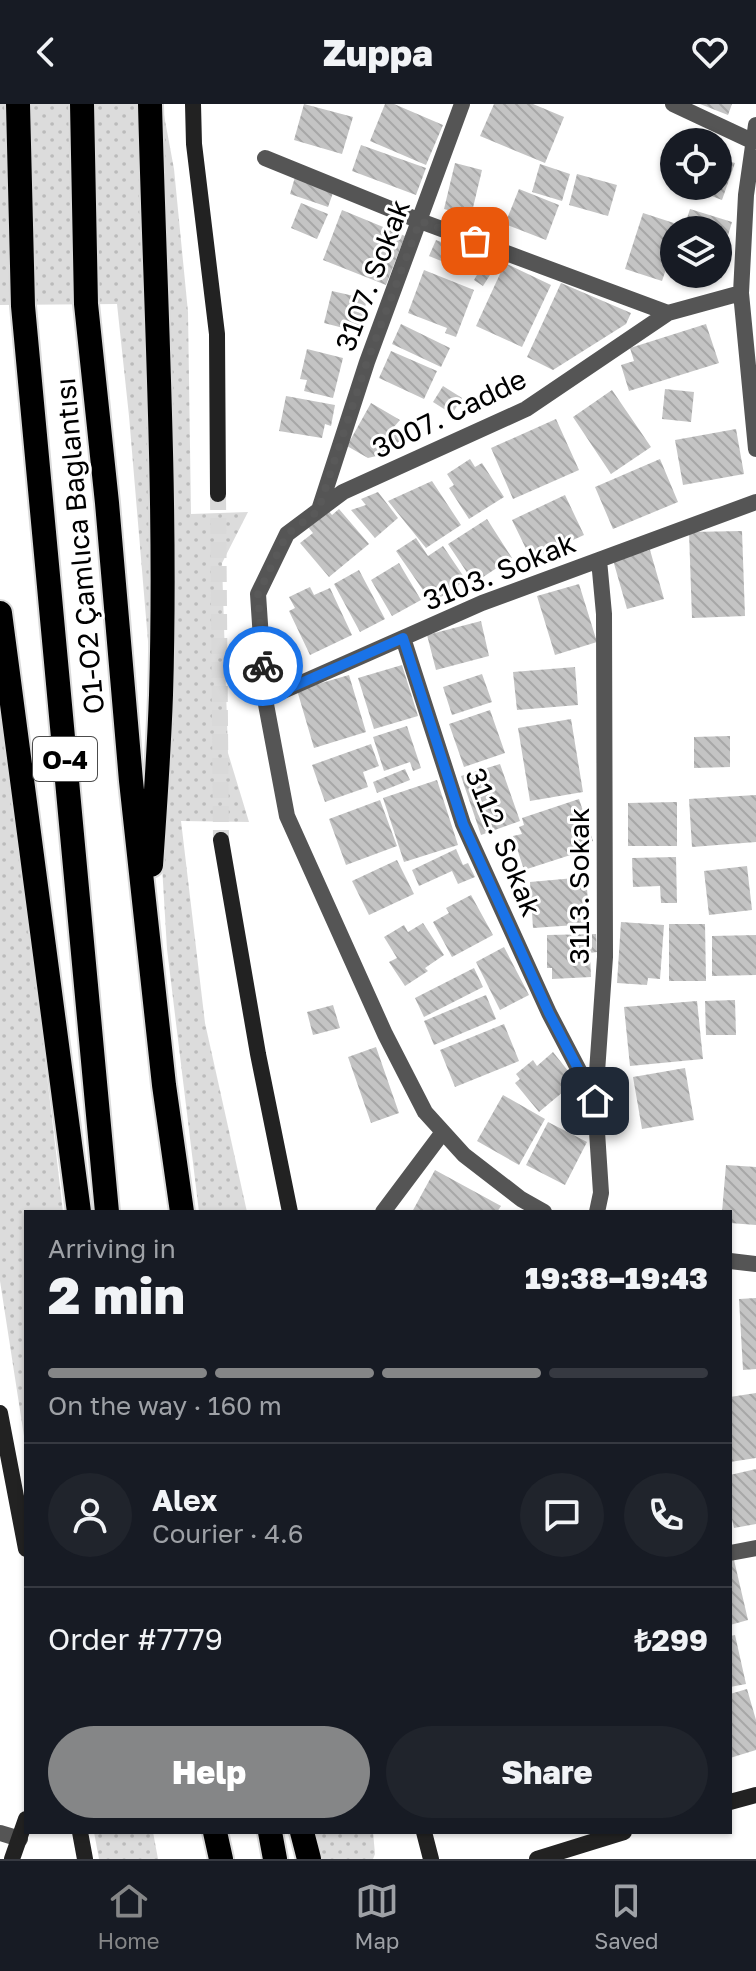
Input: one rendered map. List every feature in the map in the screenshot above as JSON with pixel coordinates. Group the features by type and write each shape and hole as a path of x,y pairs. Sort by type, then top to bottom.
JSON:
{"highway":[{"name":"O1-O2 Çamlıca Bağlantısı","path":"18,104 23,306 107,1210"},
{"name":"O1-O2 Çamlıca Bağlantısı","path":"82,104 86,304 147,934 182,1210"},
{"path":"147,934 161,679 160,417 150,104"},
{"path":"0,613 79,1210"},
{"path":"215,1834 221,1859"},
{"path":"270,1834 275,1859"},
{"path":"303,1834 309,1859"}],"main road":[{"path":"193,104 194,144 217,334 218,494"},
{"path":"221,840 258,1054 290,1210"},
{"path":"0,1413 24,1539"},
{"path":"732,1801 756,1795"},
{"path":"12,1859 24,1826"},
{"path":"80,1834 85,1859"},
{"path":"425,1834 431,1859"},
{"path":"537,1859 560,1855 618,1834"}],"street":[{"name":"3107. Sokak","path":"318,511 367,362 462,104"},
{"path":"673,104 755,134 742,249 741,293 756,449"},
{"path":"265,158 420,221 668,313"},
{"path":"742,249 756,237"},
{"name":"3007. Cadde","path":"540,1210 521,1199 464,1155 425,1112 385,1034 287,816 265,699 258,594 287,534 343,492 526,409 668,313 741,293"},
{"name":"3103. Sokak","path":"265,699 482,603 756,502"},
{"name":"3113. Sokak","path":"597,1210 601,1193 595,1101 605,957 604,614 599,560"},
{"name":"3112. Sokak","path":"403,638 463,824 549,1013 595,1101"},
{"path":"384,1210 443,1132"},
{"path":"732,1261 756,1264"},
{"path":"732,1553 756,1548"},
{"path":"0,1833 20,1839"}],"shaded area":[{"path":"0,104 162,104 174,169 188,312 191,514 248,512 222,563 228,753 249,822 181,821 205,1023 247,1210 199,1210 167,949 150,665 117,304 0,305"},
{"path":"0,675 63,1210 24,1210 24,1436 0,1281"},
{"path":"94,1834 153,1834 158,1859 99,1859"},
{"path":"317,1834 373,1834 373,1859 323,1859"}],"building":[{"path":"304,104 353,117 342,154 294,140"},
{"path":"385,104 394,104 443,125 426,165 370,141"},
{"path":"494,104 533,104 564,117 545,163 480,136"},
{"path":"700,104 732,104 728,115"},
{"path":"361,145 426,168 416,195 352,171"},
{"path":"455,163 482,170 471,216 444,209"},
{"path":"540,164 570,174 562,201 532,192"},
{"path":"577,174 617,185 608,216 569,205"},
{"path":"295,177 334,190 328,207 290,194"},
{"path":"519,189 559,205 546,240 505,224"},
{"path":"301,203 328,214 317,239 291,228"},
{"path":"690,209 713,216 688,216"},
{"path":"342,210 405,236 386,285 323,260"},
{"path":"643,213 660,219 660,280 625,269"},
{"path":"436,240 468,252 461,269 429,256"},
{"path":"485,261 495,267 483,286 474,280"},
{"path":"505,263 551,285 522,347 476,326"},
{"path":"424,270 474,290 456,337 445,333 447,328 408,313"},
{"path":"561,283 631,313 626,324 553,370 527,357"},
{"path":"332,291 367,299 359,332 324,323"},
{"path":"401,324 450,348 441,367 392,344"},
{"path":"706,324 719,363 629,391 621,365 634,361 630,348"},
{"path":"307,349 343,358 333,398 304,391 307,380 300,379"},
{"path":"391,351 437,371 424,399 379,378"},
{"path":"443,386 462,398 452,414 433,402"},
{"path":"665,389 694,392 691,422 662,419"},
{"path":"612,390 651,447 611,474 573,417"},
{"path":"286,396 335,405 331,426 325,424 322,438 279,431"},
{"path":"371,403 400,420 393,428 405,436 385,454 368,458 347,446"},
{"path":"556,419 579,470 513,499 491,448"},
{"path":"736,429 744,474 683,485 675,440"},
{"path":"470,459 475,467 482,463 504,497 469,519 449,488 454,485 447,474"},
{"path":"660,459 678,502 613,529 595,487"},
{"path":"432,481 461,525 426,548 388,501"},
{"path":"378,492 398,518 375,538 351,510 366,505 361,499"},
{"path":"565,495 584,535 531,559 512,520"},
{"path":"339,509 369,544 329,577 300,543 313,533 308,527 328,510 332,515"},
{"path":"487,519 512,558 474,583 448,544"},
{"path":"742,531 745,616 692,618 689,532"},
{"path":"416,538 428,556 443,546 466,580 432,603 396,551"},
{"path":"650,550 664,599 627,609 613,560"},
{"path":"399,563 421,600 392,616 371,580"},
{"path":"359,570 385,619 360,632 334,584"},
{"path":"579,584 597,642 555,655 537,596"},
{"path":"310,587 314,595 330,588 352,635 310,655 289,611 295,608 289,597"},
{"path":"481,621 489,656 436,670 427,635"},
{"path":"402,665 418,716 374,729 358,678"},
{"path":"575,667 578,705 517,710 513,672"},
{"path":"482,674 492,702 452,715 443,687"},
{"path":"349,675 366,732 314,748 297,690"},
{"path":"490,710 505,753 464,767 449,724"},
{"path":"571,719 583,792 530,801 518,728"},
{"path":"407,726 421,768 413,771 410,762 384,771 373,737"},
{"path":"730,736 730,767 694,768 694,737"},
{"path":"371,744 379,766 363,772 368,787 325,802 312,765"},
{"path":"500,764 520,821 481,835 461,776"},
{"path":"405,769 410,780 377,793 373,782"},
{"path":"437,780 458,845 404,862 383,798"},
{"path":"756,795 756,842 692,847 689,799"},
{"path":"579,799 593,841 584,844 586,850 524,870 513,836 522,834 519,827 524,825 522,818"},
{"path":"380,800 397,846 346,865 329,819"},
{"path":"677,802 677,846 628,846 628,803"},
{"path":"456,849 463,865 468,863 475,877 458,884 452,871 419,886 412,870"},
{"path":"676,857 677,903 661,903 660,886 633,887 632,858"},
{"path":"397,860 414,894 369,915 352,881"},
{"path":"747,866 752,910 709,915 704,871"},
{"path":"586,877 590,924 533,928 530,882"},
{"path":"471,895 493,935 452,957 433,922 449,913 446,908"},
{"path":"621,922 664,925 660,979 648,978 647,985 617,983"},
{"path":"423,923 444,955 425,968 428,971 405,986 389,962 397,958 384,937 404,925 408,932"},
{"path":"669,924 705,924 706,981 669,981"},
{"path":"596,934 597,952 590,953 591,977 552,979 552,968 547,968 547,935"},
{"path":"756,935 756,975 712,976 712,936"},
{"path":"504,947 529,995 500,1010 476,962"},
{"path":"474,968 483,987 424,1017 415,998"},
{"path":"486,995 496,1019 434,1045 424,1021"},
{"path":"735,1000 736,1035 706,1035 705,1001"},
{"path":"697,1001 703,1059 630,1066 624,1007"},
{"path":"333,1005 340,1028 313,1035 307,1012"},
{"path":"504,1024 519,1061 455,1087 440,1050"},
{"path":"376,1047 399,1113 371,1123 348,1057"},
{"path":"553,1052 576,1081 539,1112 515,1083 520,1079 516,1074 533,1060 537,1066"},
{"path":"685,1068 694,1120 642,1129 633,1077"},
{"path":"503,1095 545,1119 519,1165 477,1141"},
{"path":"548,1122 587,1142 565,1185 526,1165"},
{"path":"726,1165 756,1167 756,1225 732,1223 732,1210 722,1210"},
{"path":"435,1170 501,1206 498,1210 413,1210"},
{"path":"756,1298 756,1369 743,1370 739,1299"},
{"path":"756,1393 756,1458 732,1462 732,1397"},
{"path":"756,1469 756,1524 734,1528 732,1475"},
{"path":"732,1560 748,1620 732,1624"},
{"path":"735,1635 746,1684 732,1687 732,1636"},
{"path":"747,1689 756,1720 756,1750 732,1757 732,1693"}],"tunnel":[{"path":"218,494 221,840"}],"way so far":[{"path":"263,666 258,594 287,534 318,511 367,362 420,221 475,241"}],"route":[{"path":"263,666 265,699 403,638 463,824 549,1013 595,1101"}]}
